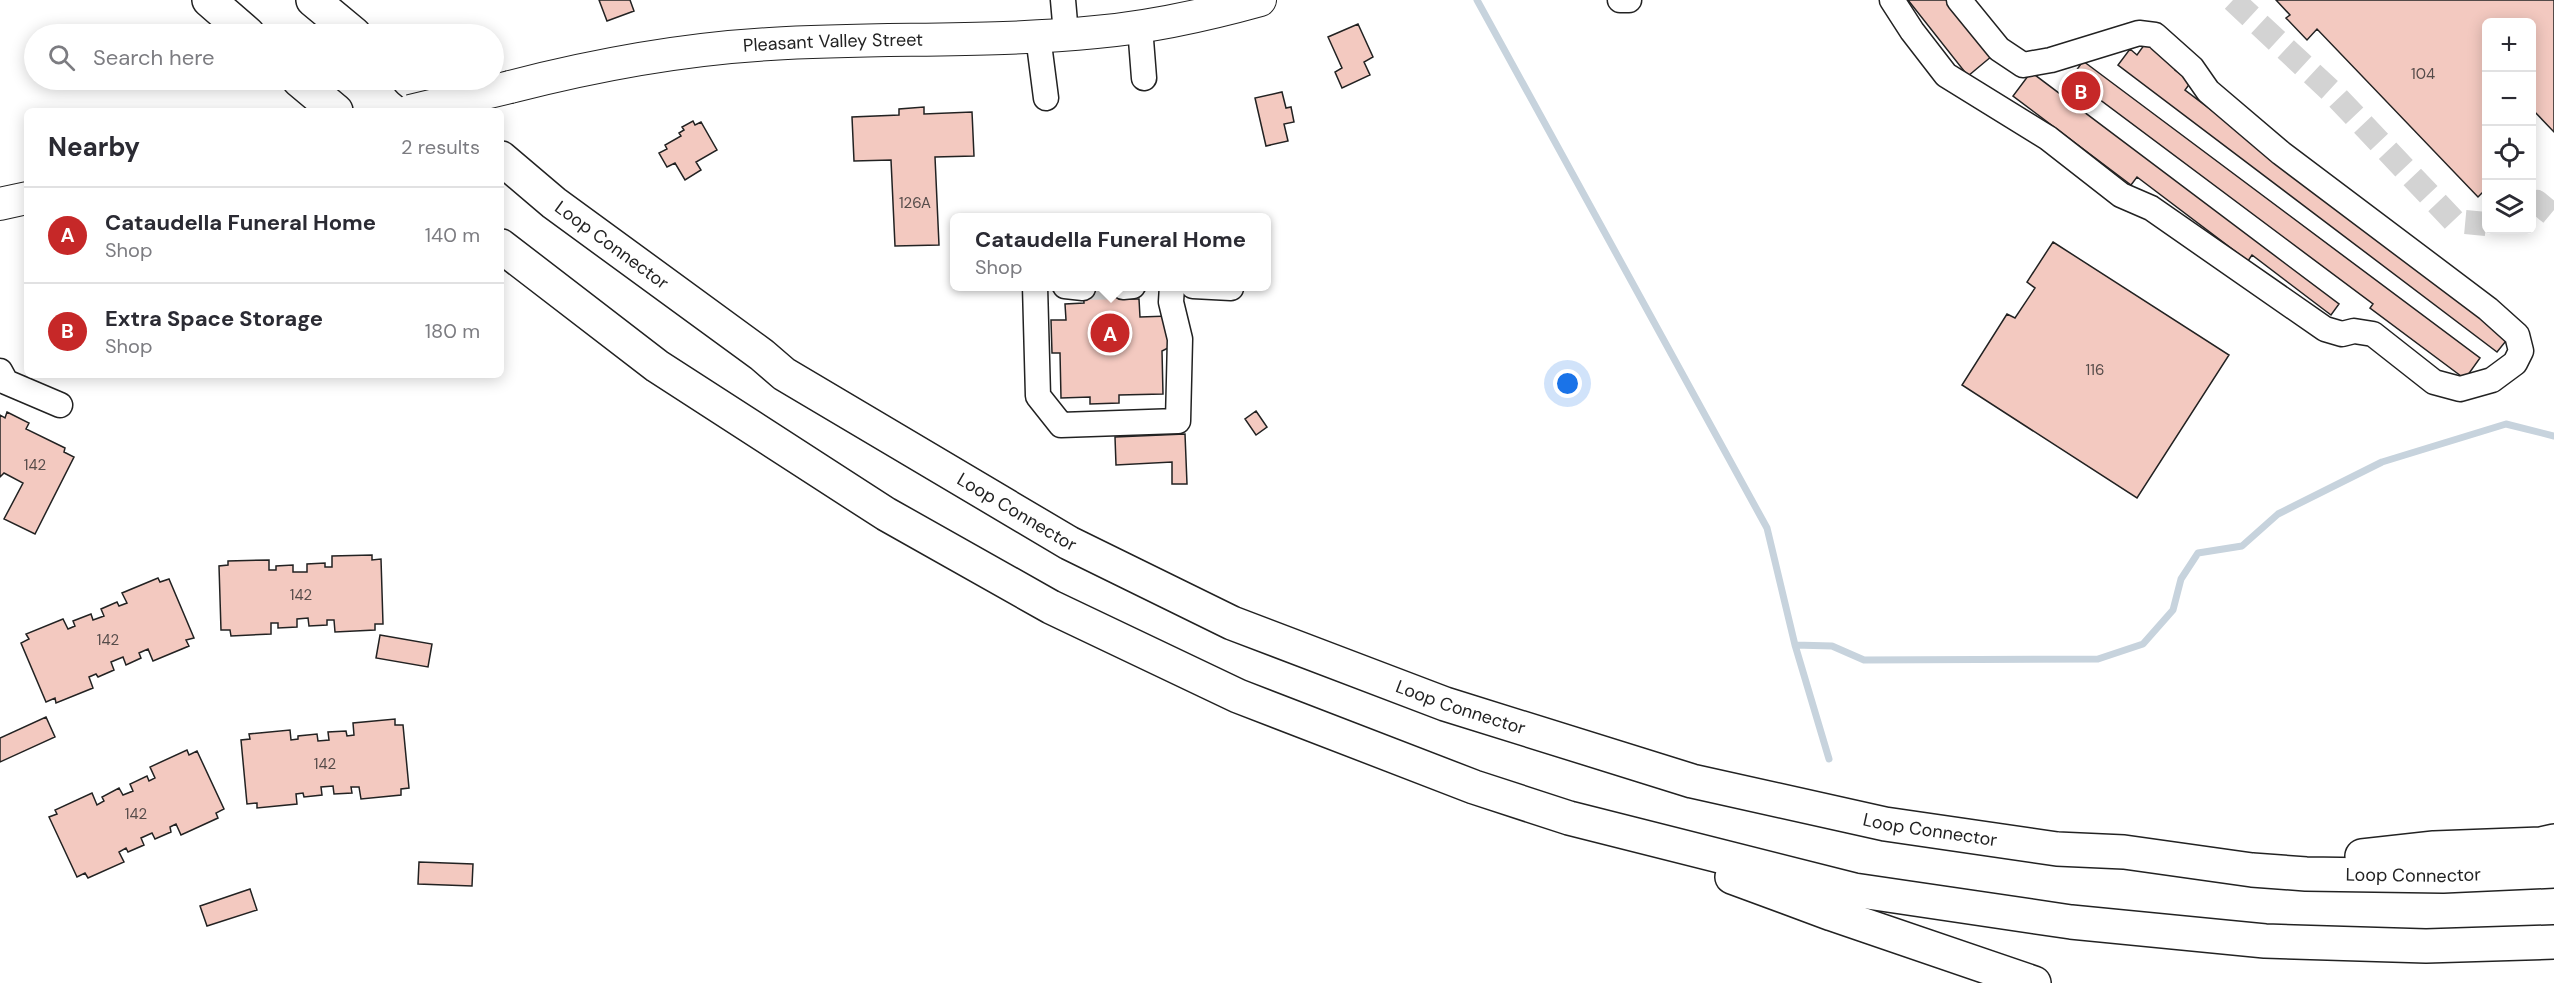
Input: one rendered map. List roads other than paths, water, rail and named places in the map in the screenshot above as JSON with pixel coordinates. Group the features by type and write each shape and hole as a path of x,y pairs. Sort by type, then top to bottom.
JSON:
{"highway":[{"path":"209,0 237,24"},
{"path":"313,0 342,24"},
{"path":"311,90 332,108"},
{"path":"421,90 442,108"},
{"name":"Loop Connector","path":"504,161 554,203 762,355 784,374 1069,543 1232,623 1445,705 1692,781 1885,824 2057,849 2124,852 2224,866 2318,874 2443,876 2554,872"},
{"path":"504,248 657,366 886,514 1051,607 1238,696 1474,787 1569,818 1832,914 2034,983"},
{"path":"1569,818 1854,890 2071,922 2265,941 2418,946 2554,942"},
{"path":"2224,866 2434,848 2541,844 2554,841"}],"main road":[{"name":"Pleasant Valley Street","path":"504,88 550,76 717,48 806,42 1052,35 1140,27 1191,19 1260,0"},
{"name":"Pleasant Valley Street","path":"422,108 498,90"},
{"path":"0,204 24,199"}],"lane":[{"path":"1046,98 1052,35 1064,0"},
{"path":"1620,0 1629,0"},
{"path":"1892,0 1912,31 1947,75 2048,138 2121,195 2151,208 2325,329 2342,334 2354,331 2373,334 2434,382 2460,389 2492,380 2515,363 2521,351 2517,335 2488,309 2281,153 2208,92 2192,68 2155,35 2139,33 2051,60 2023,65 1999,49 1959,0"},
{"path":"1140,27 1144,78"},
{"path":"1035,291 1038,396 1061,425 1178,421 1180,339 1171,302 1172,291"},
{"path":"0,371 6,382 60,405"}],"waterway":[{"path":"1477,0 1767,528 1795,645 1829,759"},
{"path":"1795,645 1832,646 1864,660 2098,659 2143,644 2173,610 2181,579 2198,553 2242,546 2278,514 2382,462 2506,424 2554,436"}],"tunnel":[{"path":"2233,0 2332,92 2454,221 2482,224"},
{"path":"2536,203 2554,216"}],"place":[{"name":"Extra Space Storage","path":"2081,91"},
{"name":"Cataudella Funeral Home","path":"1110,333"}]}
